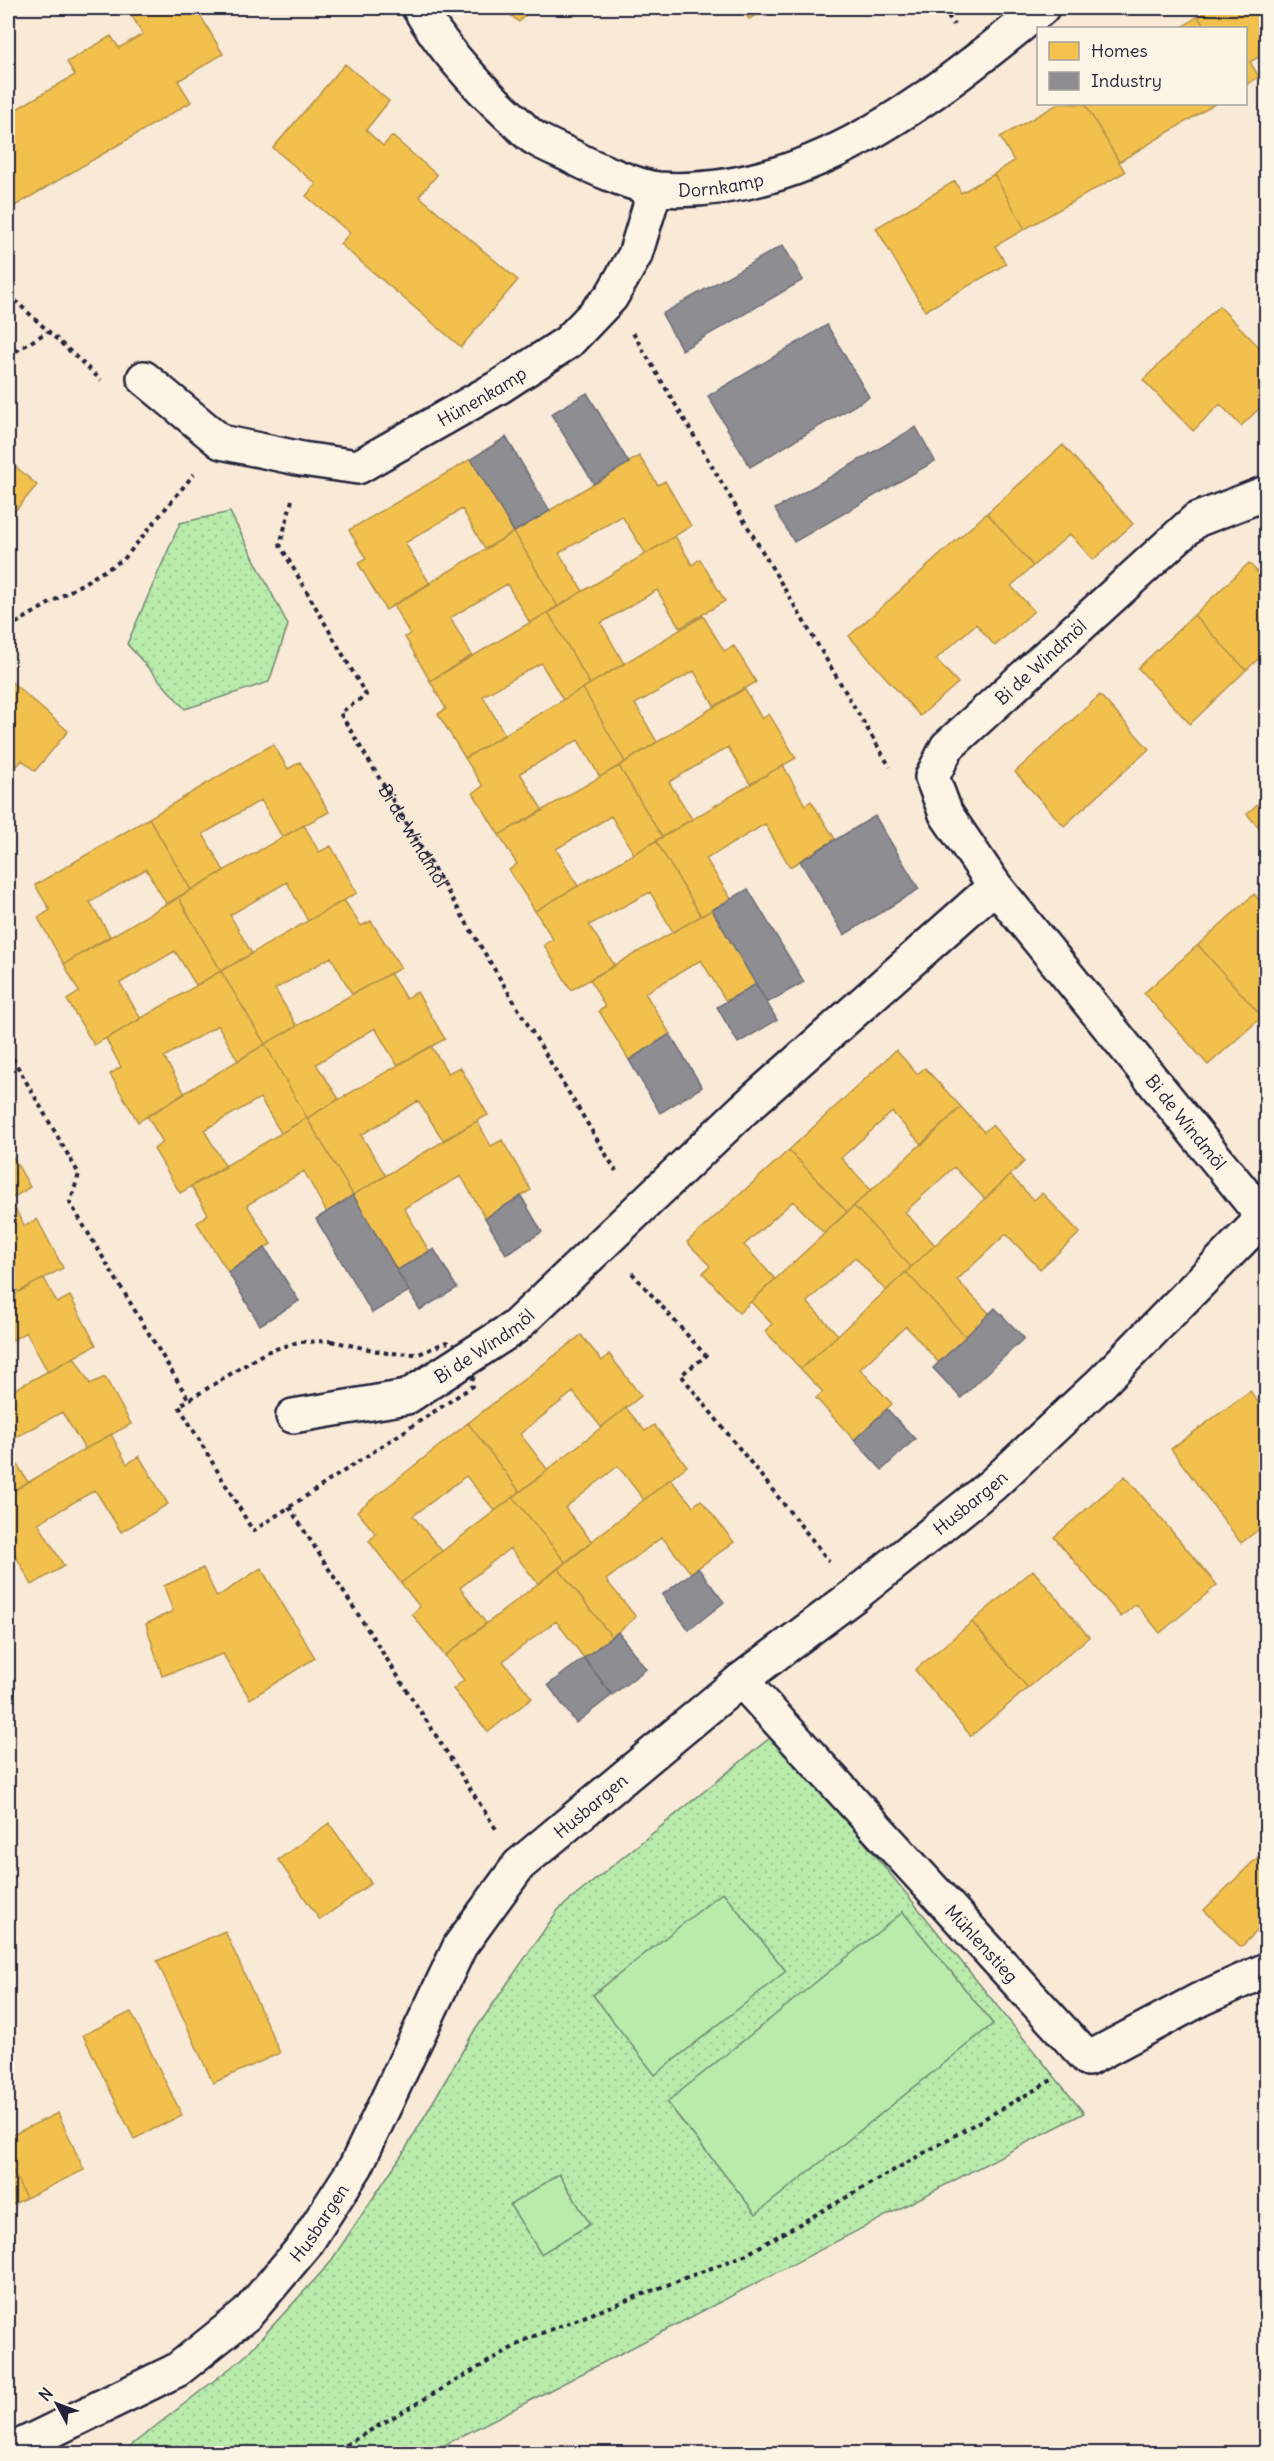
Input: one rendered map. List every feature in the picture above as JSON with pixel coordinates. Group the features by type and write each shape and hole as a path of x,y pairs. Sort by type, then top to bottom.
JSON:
{"street":[{"name":"Dornkamp","path":"419,8 480,88 534,138 593,168 656,189 715,187 774,175 829,154 903,112 975,62 1042,8"},
{"name":"Hünenkamp","path":"144,378 221,442 302,459 358,467 499,387 568,342 611,297 635,255 656,189"},
{"name":"Bi de Windmöl","path":"1265,1217 995,886 946,814 932,777 947,747 1196,520 1266,493"},
{"name":"Bi de Windmöl","path":"293,1416 407,1396 515,1327 744,1109 995,886"},
{"name":"Husbargen","path":"8,2452 177,2370 247,2314 305,2245 356,2166 460,1946 519,1865 741,1680 855,1594 992,1485 1101,1383 1265,1217"},
{"name":"Mühlenstieg","path":"741,1680 1088,2059"},
{"path":"1088,2059 1199,2000 1266,1970"}],"path":[{"path":"8,294 111,390 144,378"},
{"path":"611,297 888,767 932,777"},
{"path":"8,356 47,332"},
{"path":"8,628 124,559 221,442"},
{"name":"Bi de Windmöl","path":"302,459 280,545 366,694 340,713 638,1208"},
{"path":"8,1050 79,1174 70,1203 189,1400"},
{"path":"604,1241 706,1356 681,1375 855,1594"},
{"path":"474,1354 446,1342 419,1354 387,1353 331,1341 298,1342 266,1352 179,1406 253,1531 289,1507 519,1865"},
{"path":"330,2454 529,2338 745,2255 1088,2059"}],"green space":[{"path":"230,512 288,625 269,682 185,709 127,644 180,523"},
{"path":"776,1733 1084,2113 429,2453 120,2454 243,2358 329,2264 405,2150 473,2033 558,1910"},
{"path":"723,1892 786,1971 655,2075 593,1995"},
{"path":"903,1912 993,2024 756,2214 667,2102"},
{"path":"559,2174 590,2224 541,2254 510,2205"}],"building: Homes":[{"path":"134,8 196,8 223,54 178,81 191,102 8,210 8,114 75,75 67,62 111,36 119,48 143,34 129,11"},
{"path":"502,8 531,8 519,22"},
{"path":"742,8 770,8 749,19"},
{"path":"1212,8 1266,8 1266,52 1250,62 1259,77 1247,84 1247,27 1204,27 1198,16"},
{"path":"1198,16 1204,27 1182,27"},
{"path":"345,64 389,101 366,130 383,146 392,136 437,175 419,196 518,280 461,347 340,244 350,233 306,196 316,184 273,148"},
{"path":"1056,105 1086,105 1125,172 1025,229 994,174 1014,161 1000,137"},
{"path":"1086,105 1213,105 1119,162"},
{"path":"994,174 1025,229 995,246 1006,264 925,311 876,228 955,181 961,193"},
{"path":"1219,306 1266,354 1266,402 1241,426 1220,404 1193,431 1143,380"},
{"path":"1063,445 1133,524 1093,560 1070,534 1033,566 987,513"},
{"path":"639,456 658,485 665,481 691,526 646,554 622,516 559,553 583,591 558,607 514,532"},
{"path":"471,459 514,532 485,549 462,509 405,543 430,584 386,610 358,563 366,559 349,530"},
{"path":"8,460 37,485 8,519"},
{"path":"987,513 1033,566 1011,586 1034,611 995,646 976,624 936,659 958,683 920,716 849,636"},
{"path":"514,532 558,607 530,623 507,584 450,618 472,655 430,681 405,637 410,634 393,605"},
{"path":"675,536 692,565 700,559 725,601 680,628 657,590 601,623 624,664 590,684 548,612"},
{"path":"1249,563 1266,581 1266,652 1246,670 1194,615"},
{"path":"548,612 590,684 563,700 541,663 483,696 505,735 465,758 438,714 446,709 430,681"},
{"path":"1194,615 1246,670 1190,724 1138,668"},
{"path":"703,616 724,651 734,646 756,682 715,707 694,671 635,704 657,742 625,762 583,688"},
{"path":"8,679 68,731 35,771 22,760 8,777"},
{"path":"583,688 625,762 600,777 578,740 520,773 543,811 499,835 473,793 483,786 465,758"},
{"path":"744,688 762,719 769,714 796,758 750,784 728,747 669,782 692,819 662,837 619,766"},
{"path":"1100,695 1149,749 1064,826 1015,772"},
{"path":"273,744 288,769 300,762 329,812 282,837 261,800 203,834 224,871 191,890 149,818"},
{"path":"783,765 805,805 811,801 835,839 790,867 765,824 706,859 731,899 701,916 656,841"},
{"path":"619,766 662,837 634,854 611,816 556,849 578,886 535,911 509,870 517,864 499,835"},
{"path":"1266,796 1266,836 1247,814"},
{"path":"149,818 191,890 167,905 146,869 90,902 110,936 64,964 38,918 50,910 35,885"},
{"path":"304,825 319,852 331,846 357,893 308,921 287,882 230,915 252,954 221,971 178,897"},
{"path":"656,841 701,916 673,932 650,892 589,925 615,966 571,990 544,945 553,939 535,911"},
{"path":"1254,894 1266,908 1266,1013 1262,1017 1198,945"},
{"path":"178,897 221,971 196,985 175,951 120,983 141,1019 94,1045 67,1000 79,992 64,964"},
{"path":"344,900 361,926 371,921 401,968 352,994 331,957 275,989 297,1026 265,1044 221,971"},
{"path":"712,910 756,984 726,1001 701,960 645,993 670,1034 629,1060 599,1011 605,1007 590,979"},
{"path":"1198,945 1262,1017 1208,1065 1144,993"},
{"path":"221,971 265,1044 238,1061 218,1025 164,1057 185,1094 138,1122 110,1074 121,1067 106,1039"},
{"path":"390,973 406,999 417,992 445,1039 397,1065 375,1028 316,1064 339,1099 307,1118 265,1044"},
{"path":"265,1044 307,1118 281,1133 260,1098 204,1130 226,1167 180,1193 154,1149 163,1142 147,1116"},
{"path":"431,1046 448,1073 460,1067 488,1115 443,1140 418,1101 361,1135 386,1176 353,1195 307,1118"},
{"path":"896,1050 917,1074 925,1068 961,1107 922,1145 892,1112 841,1158 871,1190 847,1212 789,1150"},
{"path":"961,1107 984,1132 992,1125 1025,1161 985,1199 954,1167 905,1212 935,1245 911,1267 854,1206"},
{"path":"307,1118 353,1195 327,1213 304,1171 247,1205 271,1244 228,1272 197,1223 208,1214 191,1186"},
{"path":"477,1121 491,1146 502,1140 531,1190 485,1218 461,1176 404,1208 429,1251 397,1270 353,1195"},
{"path":"8,1148 30,1187 8,1201"},
{"path":"789,1150 847,1212 824,1233 793,1201 744,1245 775,1279 739,1313 703,1273 710,1266 687,1242"},
{"path":"1010,1175 1034,1200 1042,1193 1080,1233 1040,1269 1006,1234 957,1280 990,1314 966,1337 906,1272"},
{"path":"10,1200 25,1226 37,1219 63,1268 18,1292 8,1275 8,1201"},
{"path":"854,1206 911,1267 886,1291 855,1257 807,1302 838,1335 801,1369 765,1331 772,1324 751,1302"},
{"path":"906,1272 966,1337 939,1363 906,1326 860,1369 892,1404 854,1440 816,1398 823,1392 801,1369"},
{"path":"44,1278 57,1303 70,1296 96,1345 48,1372 26,1332 8,1343 8,1298"},
{"path":"581,1335 602,1361 609,1354 641,1396 601,1427 573,1392 520,1434 548,1470 520,1492 468,1423"},
{"path":"74,1357 90,1384 105,1377 131,1424 85,1449 62,1412 8,1442 8,1393"},
{"path":"1250,1391 1266,1413 1266,1524 1241,1543 1171,1449"},
{"path":"626,1408 645,1431 654,1425 687,1466 644,1500 618,1466 565,1508 592,1542 566,1563 513,1497"},
{"path":"468,1423 520,1492 495,1511 466,1476 413,1516 442,1551 401,1583 369,1541 376,1534 357,1511"},
{"path":"111,1434 127,1464 139,1456 168,1504 121,1532 95,1490 38,1523 64,1566 32,1585 8,1542 8,1494"},
{"path":"8,1449 28,1482 8,1494"},
{"path":"1125,1476 1217,1585 1160,1633 1136,1604 1121,1617 1054,1537"},
{"path":"670,1479 693,1506 701,1500 734,1542 691,1573 662,1537 606,1580 636,1617 612,1637 558,1568"},
{"path":"513,1497 566,1563 538,1584 510,1548 460,1588 486,1623 445,1656 412,1614 420,1607 401,1583"},
{"path":"203,1568 217,1597 261,1568 315,1658 250,1699 223,1654 162,1676 146,1624 173,1611 164,1586"},
{"path":"558,1568 612,1637 584,1658 556,1621 503,1661 532,1698 488,1732 453,1689 464,1680 445,1656"},
{"path":"1033,1570 1089,1637 1028,1688 972,1622"},
{"path":"972,1622 1028,1688 971,1736 915,1670"},
{"path":"329,1823 371,1883 320,1920 278,1860"},
{"path":"1266,1849 1266,1927 1264,1924 1241,1947 1204,1910"},
{"path":"225,1931 280,2053 213,2083 157,1961"},
{"path":"131,2012 182,2115 134,2139 83,2035"},
{"path":"58,2113 84,2170 26,2198 8,2161 8,2137"},
{"path":"8,2161 26,2198 8,2207"}],"building: Industry":[{"path":"783,245 803,280 682,350 662,314"},
{"path":"827,325 869,397 750,467 708,396"},
{"path":"587,393 629,463 594,484 551,414"},
{"path":"916,427 935,461 794,542 775,509"},
{"path":"506,437 550,511 514,532 471,459"},
{"path":"875,816 919,889 844,935 800,861"},
{"path":"748,889 804,982 767,1003 712,910"},
{"path":"756,984 777,1020 738,1043 717,1007"},
{"path":"670,1034 702,1087 660,1113 629,1060"},
{"path":"353,1195 409,1291 372,1313 316,1219"},
{"path":"521,1196 542,1232 506,1254 485,1218"},
{"path":"265,1248 299,1301 260,1325 228,1272"},
{"path":"434,1249 457,1288 420,1310 397,1270"},
{"path":"995,1308 1024,1338 961,1398 933,1368"},
{"path":"887,1409 915,1439 882,1470 854,1440"},
{"path":"698,1568 724,1602 689,1630 662,1595"},
{"path":"618,1632 646,1669 612,1695 584,1658"},
{"path":"584,1658 612,1695 576,1723 548,1685"}]}
